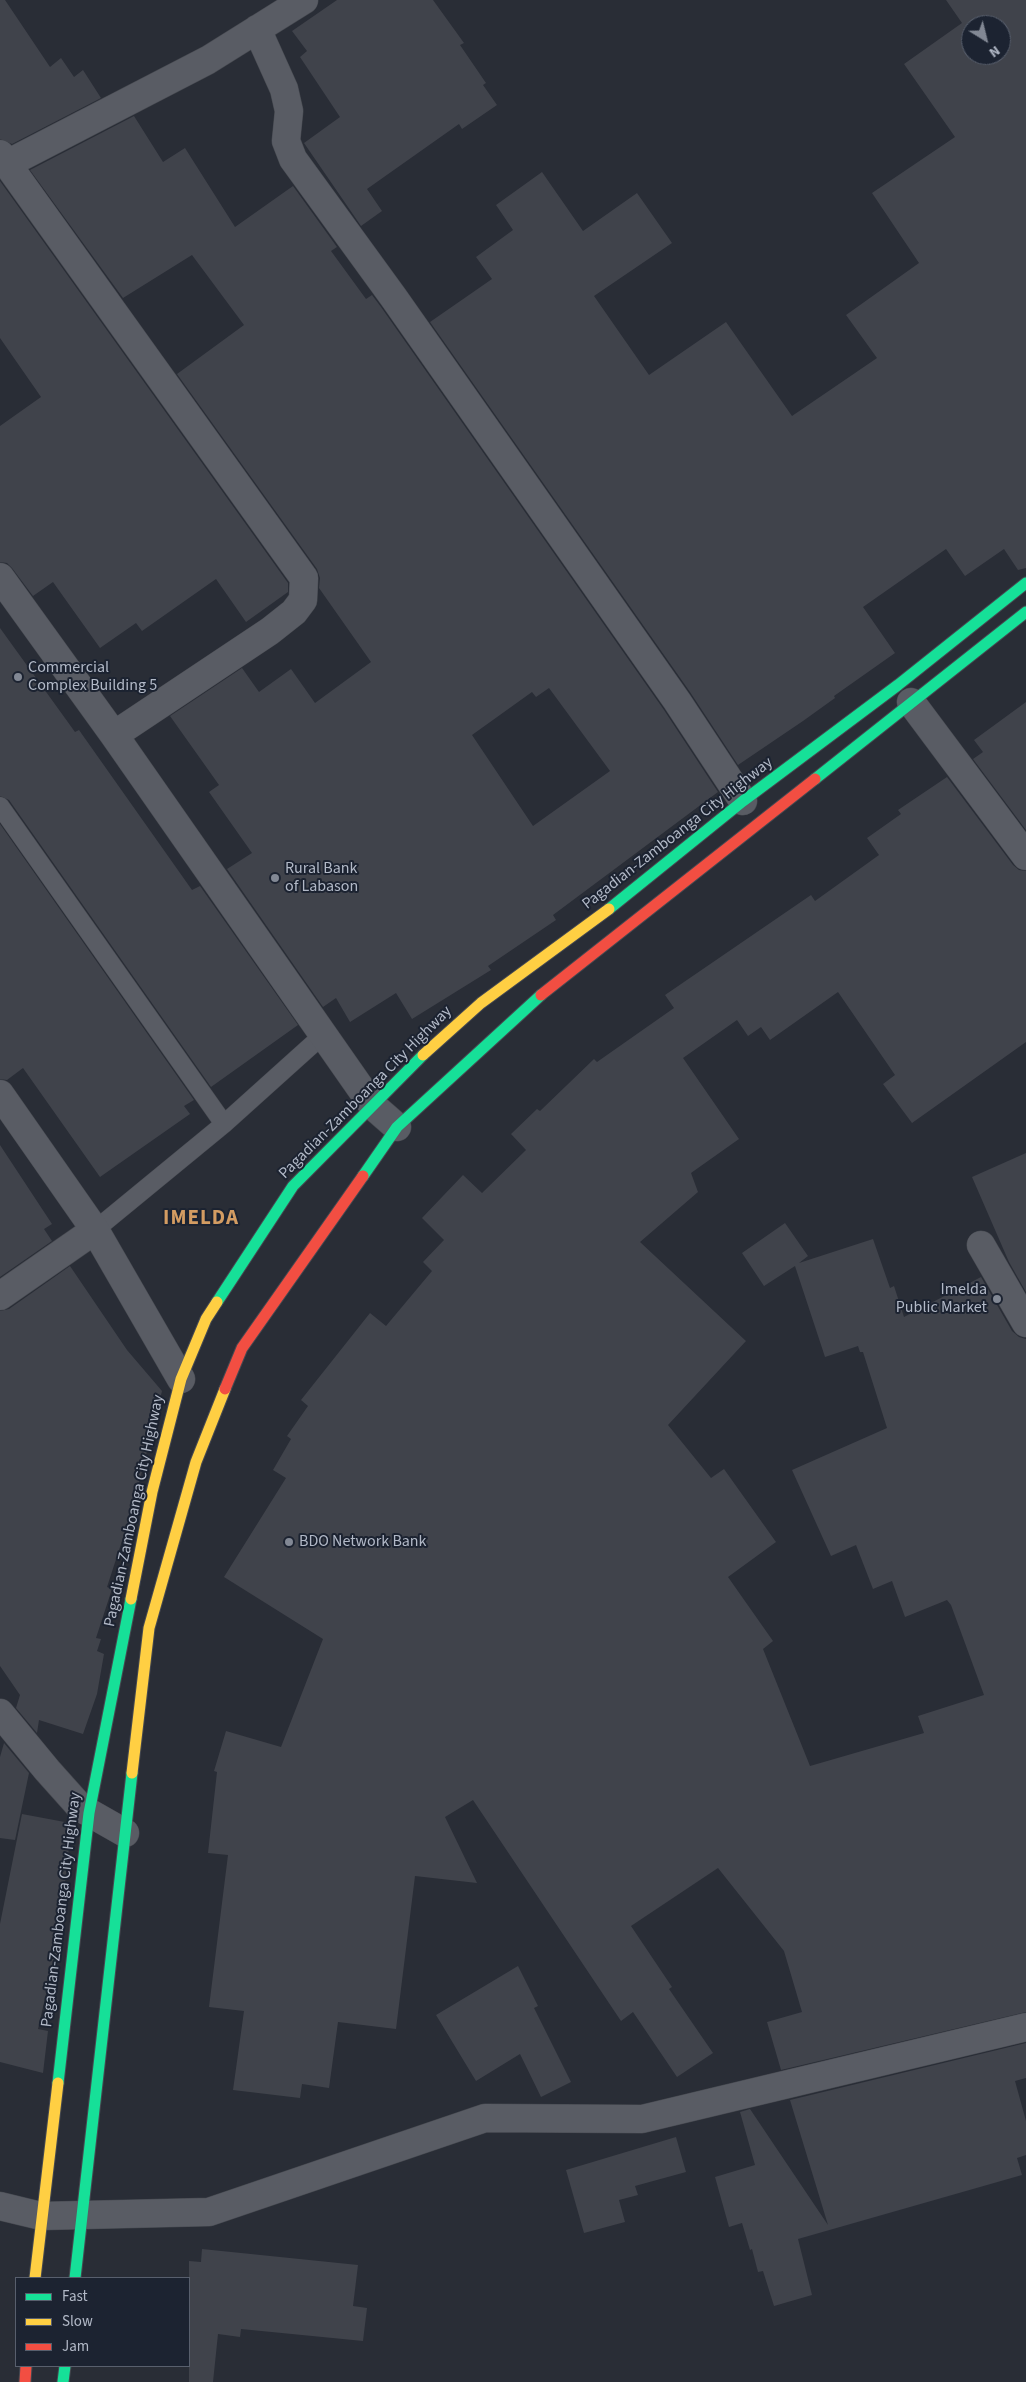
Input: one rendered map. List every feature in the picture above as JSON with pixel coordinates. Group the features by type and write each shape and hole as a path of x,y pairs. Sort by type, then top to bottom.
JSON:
{"highway":[{"name":"Pagadian-Zamboanga City Highway","path":"35,2277 89,1813 152,1492 181,1379 206,1319 292,1186 429,1049 482,1003 587,926 743,801 898,685 1026,583"},
{"path":"75,2277 149,1628 196,1462 242,1348 397,1127 531,1003 1026,612"},
{"path":"25,2382 26,2367"},
{"path":"63,2382 65,2367"}],"street":[{"path":"114,735 270,631 294,612 303,600 304,578 4,159 208,60 304,0"},
{"path":"255,31 284,89 289,111 286,141 292,159 400,306 677,701 743,801"},
{"path":"0,577 114,735 373,1106 397,1127"},
{"path":"911,702 1026,856"},
{"path":"0,1094 95,1230 181,1379"},
{"path":"0,1296 95,1230"},
{"path":"981,1245 1026,1323"},
{"path":"0,1713 46,1770 82,1808 125,1833"},
{"path":"0,2206 41,2216 209,2212 485,2118 642,2119 1026,2027"}],"lane":[{"path":"0,806 224,1124"},
{"path":"95,1230 224,1124 324,1034"}],"building":[{"path":"0,0 5,0 50,67 61,58 74,77 83,70 101,98 12,144 0,139"},
{"path":"337,0 433,0 464,43 460,45 486,83 483,85 497,105 462,129 459,124 367,189 382,211 361,226 304,143 340,117 300,57 307,51 292,31"},
{"path":"946,0 1026,0 1026,568 1018,570 1004,549 965,576 946,549 863,607 895,653 834,696 835,698 803,721 738,765 690,692 430,322 492,279 476,257 513,230 496,205 542,172 583,231 637,193 672,243 594,296 649,375 726,322 792,416 877,358 846,315 919,263 872,193 955,137 904,64 961,24 961,65 1011,65 1011,15 961,15 961,22"},
{"path":"134,116 163,162 185,148 235,227 293,186 337,247 331,251 366,299 372,295 381,307 664,710 718,792 553,915 556,920 488,966 491,970 412,1019 396,993 350,1022 336,998 323,1007 227,869 252,853 209,792 219,785 170,716 242,668 259,692 291,669 315,703 371,662 319,588 320,578 317,569 177,374 244,325 192,255 123,298 30,170","holes":["549,688 610,771 533,826 472,735 532,692 536,697"]},
{"path":"0,181 288,583 288,592 246,622 216,579 142,631 136,623 100,648 53,582 33,596 12,568 7,563 0,562 0,426 41,397 0,338"},
{"path":"0,628 75,732 79,730 192,890 200,886 298,1025 211,1087 9,800 0,796"},
{"path":"1026,702 1026,830 973,759 983,752 974,740"},
{"path":"947,777 1013,865 1019,870 1026,871 1026,1042 912,1123 883,1084 895,1075 838,992 770,1040 761,1027 748,1036 737,1020 683,1058 739,1139 691,1173 698,1192 640,1242 746,1341 668,1425 711,1478 724,1469 776,1542 728,1577 773,1641 763,1649 810,1766 924,1733 918,1716 984,1695 951,1605 947,1600 905,1617 892,1581 873,1589 856,1545 831,1556 792,1470 887,1428 863,1352 860,1352 858,1346 825,1357 795,1266 764,1286 742,1253 785,1223 808,1256 799,1263 873,1239 890,1288 894,1286 904,1317 981,1277 1012,1331 1019,1337 1026,1339 1026,2012 781,2070 767,2022 802,2012 784,1951 718,1868 631,1926 672,1987 669,1989 713,2053 677,2077 633,2012 621,2021 473,1800 445,1817 477,1883 415,1876 396,2029 338,2022 329,2088 302,2084 300,2098 233,2090 244,2011 209,2007 228,1855 208,1853 217,1772 214,1771 226,1731 281,1747 323,1639 224,1577 286,1478 273,1470 291,1439 287,1436 308,1406 301,1400 370,1313 386,1326 432,1271 423,1262 444,1240 422,1218 463,1175 482,1193 526,1150 511,1134 537,1109 540,1111 594,1059 597,1062 674,1008 665,995 811,895 815,901 879,855 867,838 901,814 898,810"},
{"path":"0,824 194,1100 184,1106 190,1114 100,1177 23,1068 7,1080 0,1079"},
{"path":"0,1145 52,1224 44,1229 52,1241 0,1277"},
{"path":"1026,1153 1026,1292 1009,1262 972,1177"},
{"path":"70,1266 127,1350 162,1391 133,1507 107,1587 112,1589 96,1638 101,1639 97,1651 104,1654 97,1694 83,1734 39,1720 37,1733 16,1708 20,1695 0,1666 0,1311 9,1309"},
{"path":"4,1743 29,1773 15,1840 0,1838 0,1757"},
{"path":"22,1814 70,1823 65,1847 69,1847 56,1964 53,1963 38,2029 48,2031 43,2073 0,2062 0,1924"},
{"path":"518,1966 538,2006 534,2008 571,2082 541,2097 520,2054 476,2081 436,2015"},
{"path":"1026,2043 1026,2078 1015,2081 1026,2121 1026,2155 1017,2158 1022,2175 798,2239 812,2295 774,2306 763,2271 758,2272 742,2223 729,2227 715,2177 755,2165 740,2112 750,2109 828,2225 790,2100"},
{"path":"676,2137 686,2172 635,2186 638,2195 619,2200 625,2222 584,2233 566,2170"},
{"path":"202,2249 358,2265 353,2306 367,2308 363,2341 241,2329 240,2337 218,2334 213,2382 189,2382 189,2261 201,2262"}],"traffic: fast":[{"path":"609,909 743,801 898,685 1026,583"},
{"path":"815,779 1026,612"},
{"path":"363,1176 397,1127 541,995"},
{"path":"217,1302 293,1186 423,1055"},
{"path":"58,2083 89,1813 131,1599"},
{"path":"75,2277 132,1773"},
{"path":"63,2382 65,2367"}],"traffic: slow":[{"path":"423,1055 481,1003 609,909"},
{"path":"131,1599 152,1492 181,1379 206,1319 217,1302"},
{"path":"132,1773 149,1628 196,1462 225,1389"},
{"path":"35,2277 58,2083"}],"traffic: jam":[{"path":"541,995 815,779"},
{"path":"225,1389 242,1348 363,1176"},
{"path":"25,2382 26,2367"}],"place":[{"name":"Commercial Complex Building 5","path":"18,677"},
{"name":"Rural Bank of Labason","path":"275,878"},
{"name":"Imelda Public Market","path":"997,1299"},
{"name":"BDO Network Bank","path":"289,1542"}],"district":[{"name":"IMELDA","path":"201,1219"}]}
